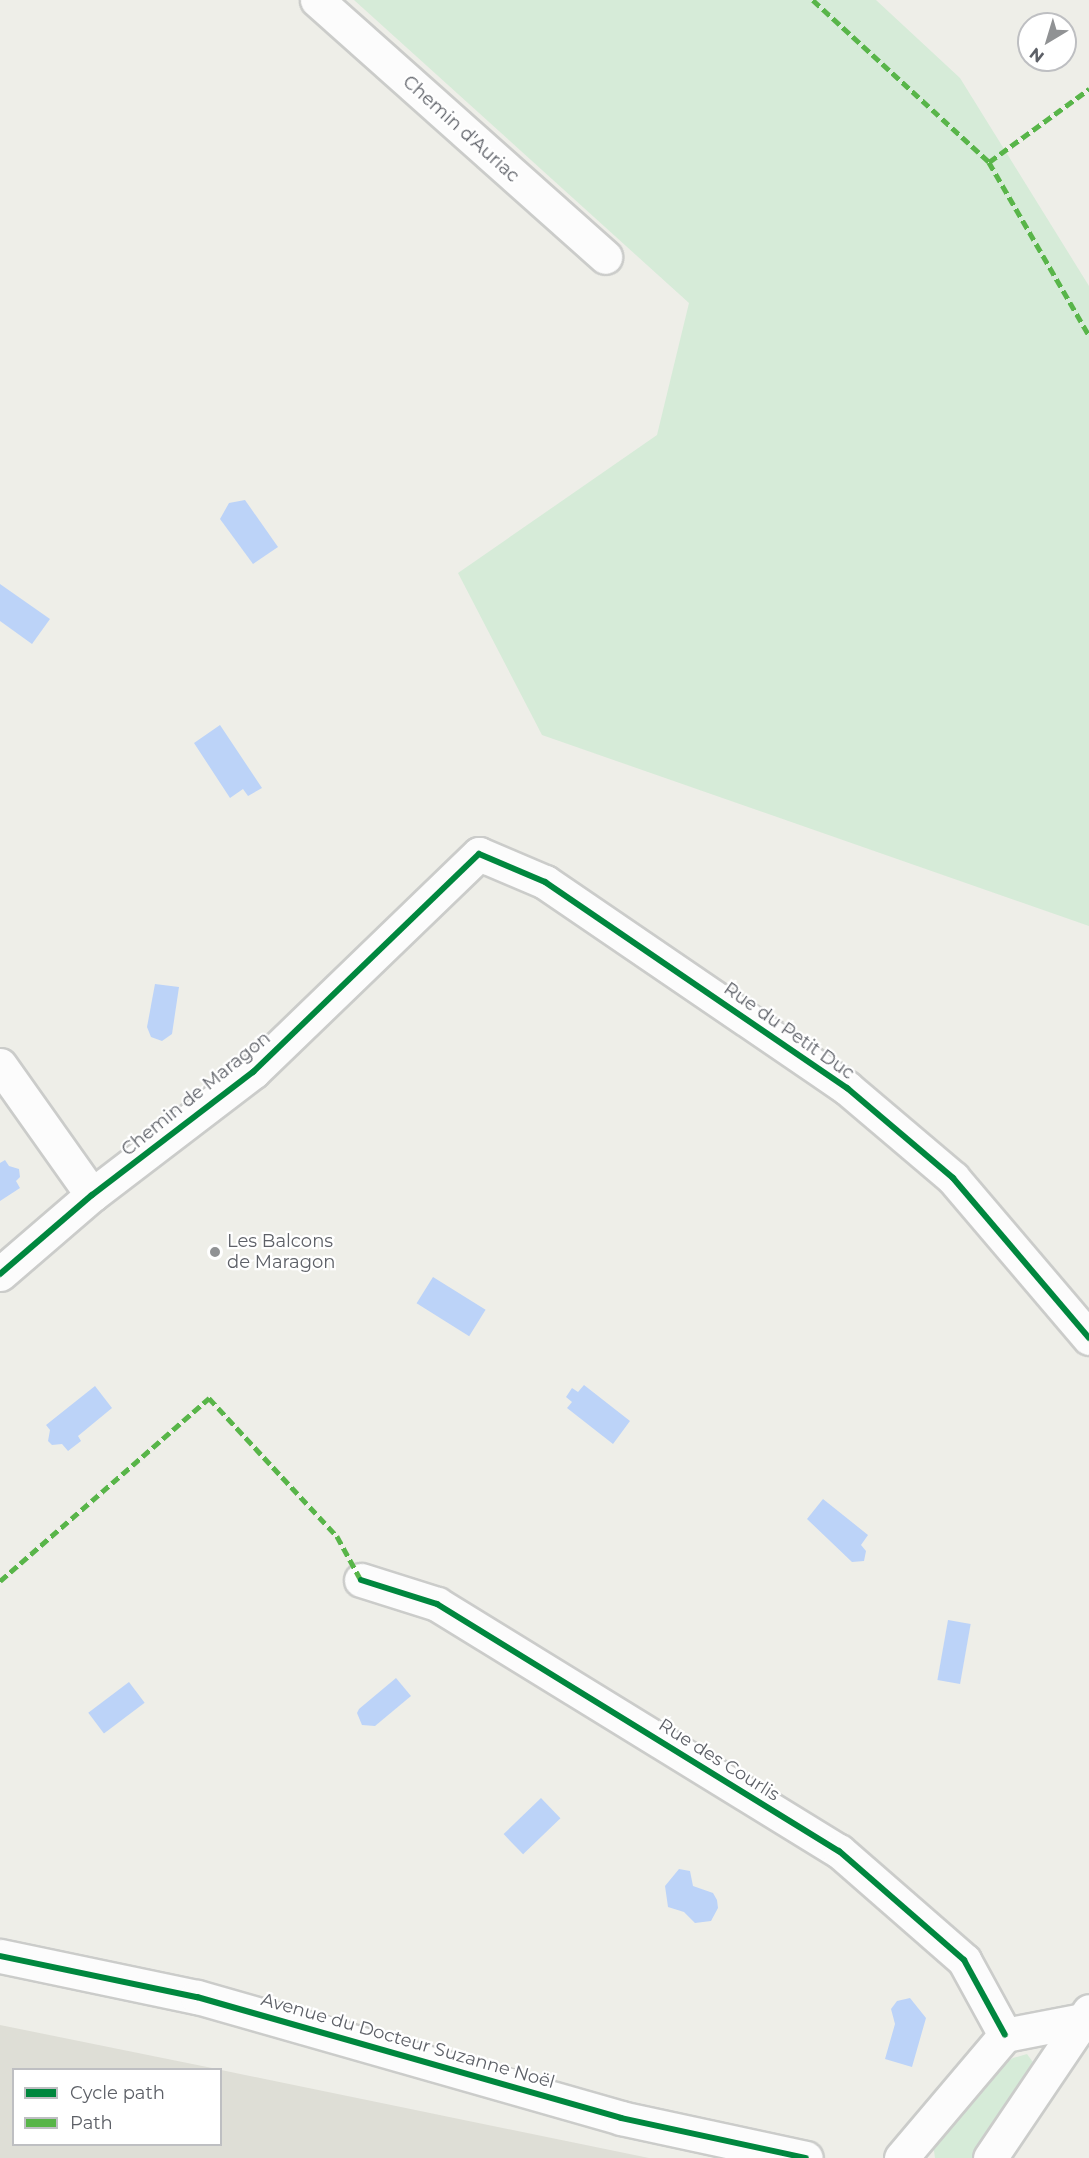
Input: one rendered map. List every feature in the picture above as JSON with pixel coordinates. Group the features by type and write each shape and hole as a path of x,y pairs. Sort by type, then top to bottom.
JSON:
{"street":[{"name":"Chemin d'Auriac","path":"317,0 605,257"},
{"name":"Chemin de Maragon","path":"0,1274 92,1195 253,1072 480,854"},
{"name":"Rue du Petit Duc","path":"480,854 545,882 847,1088 952,1178 1089,1338"},
{"path":"0,1065 92,1195"},
{"name":"Rue des Courlis","path":"361,1580 437,1604 838,1851 964,1960 1005,2035"},
{"name":"Avenue du Docteur Suzanne Noël","path":"0,1956 197,1997 621,2118 807,2158"},
{"path":"901,2158 1005,2035 1087,2019"},
{"path":"990,2158 1087,2019"}],"shaded area":[{"path":"0,2025 212,2068 12,2068 12,2146 222,2146 222,2070 649,2158 0,2158"}],"green space":[{"path":"354,0 876,0 960,78 1089,286 1089,926 542,735 458,573 657,435 689,303"},
{"path":"1027,2054 1035,2065 975,2158 935,2158 933,2144 986,2076 1013,2058"}],"water":[{"path":"245,500 278,547 253,564 220,519 229,503"},
{"path":"0,584 50,619 32,644 0,621"},
{"path":"220,725 262,788 248,796 243,789 230,798 194,743"},
{"path":"155,984 179,987 172,1034 162,1041 151,1037 147,1027"},
{"path":"5,1160 9,1166 19,1169 20,1177 16,1181 20,1188 0,1201 0,1163"},
{"path":"433,1277 486,1310 469,1336 417,1303"},
{"path":"584,1385 630,1421 613,1444 567,1408 572,1402 566,1397 572,1388 578,1392"},
{"path":"95,1386 112,1408 78,1436 81,1441 68,1451 62,1444 52,1445 48,1441 50,1430 46,1425"},
{"path":"823,1499 868,1535 861,1545 866,1551 864,1561 852,1562 807,1519"},
{"path":"948,1620 971,1624 960,1684 937,1680"},
{"path":"396,1678 411,1696 375,1726 362,1725 357,1713 359,1709"},
{"path":"129,1682 145,1703 104,1733 88,1713"},
{"path":"541,1798 560,1818 523,1854 504,1834"},
{"path":"679,1869 690,1871 693,1886 713,1893 718,1908 711,1921 695,1923 684,1912 668,1907 665,1886"},
{"path":"910,1998 926,2018 912,2067 885,2059 895,2024 891,2009 897,2001"}],"marked path":[{"path":"813,0 989,162 1089,335"},
{"path":"989,162 1089,89"},
{"path":"0,1581 209,1398 337,1536 361,1580"}],"cycle path":[{"path":"0,1274 92,1195 253,1072 479,854 545,882 847,1088 953,1178 1089,1338"},
{"path":"361,1580 437,1604 839,1851 964,1960 1005,2035"},
{"path":"0,1956 197,1997 621,2118 806,2158"}],"place":[{"name":"Les Balcons de Maragon","path":"215,1252"}]}
